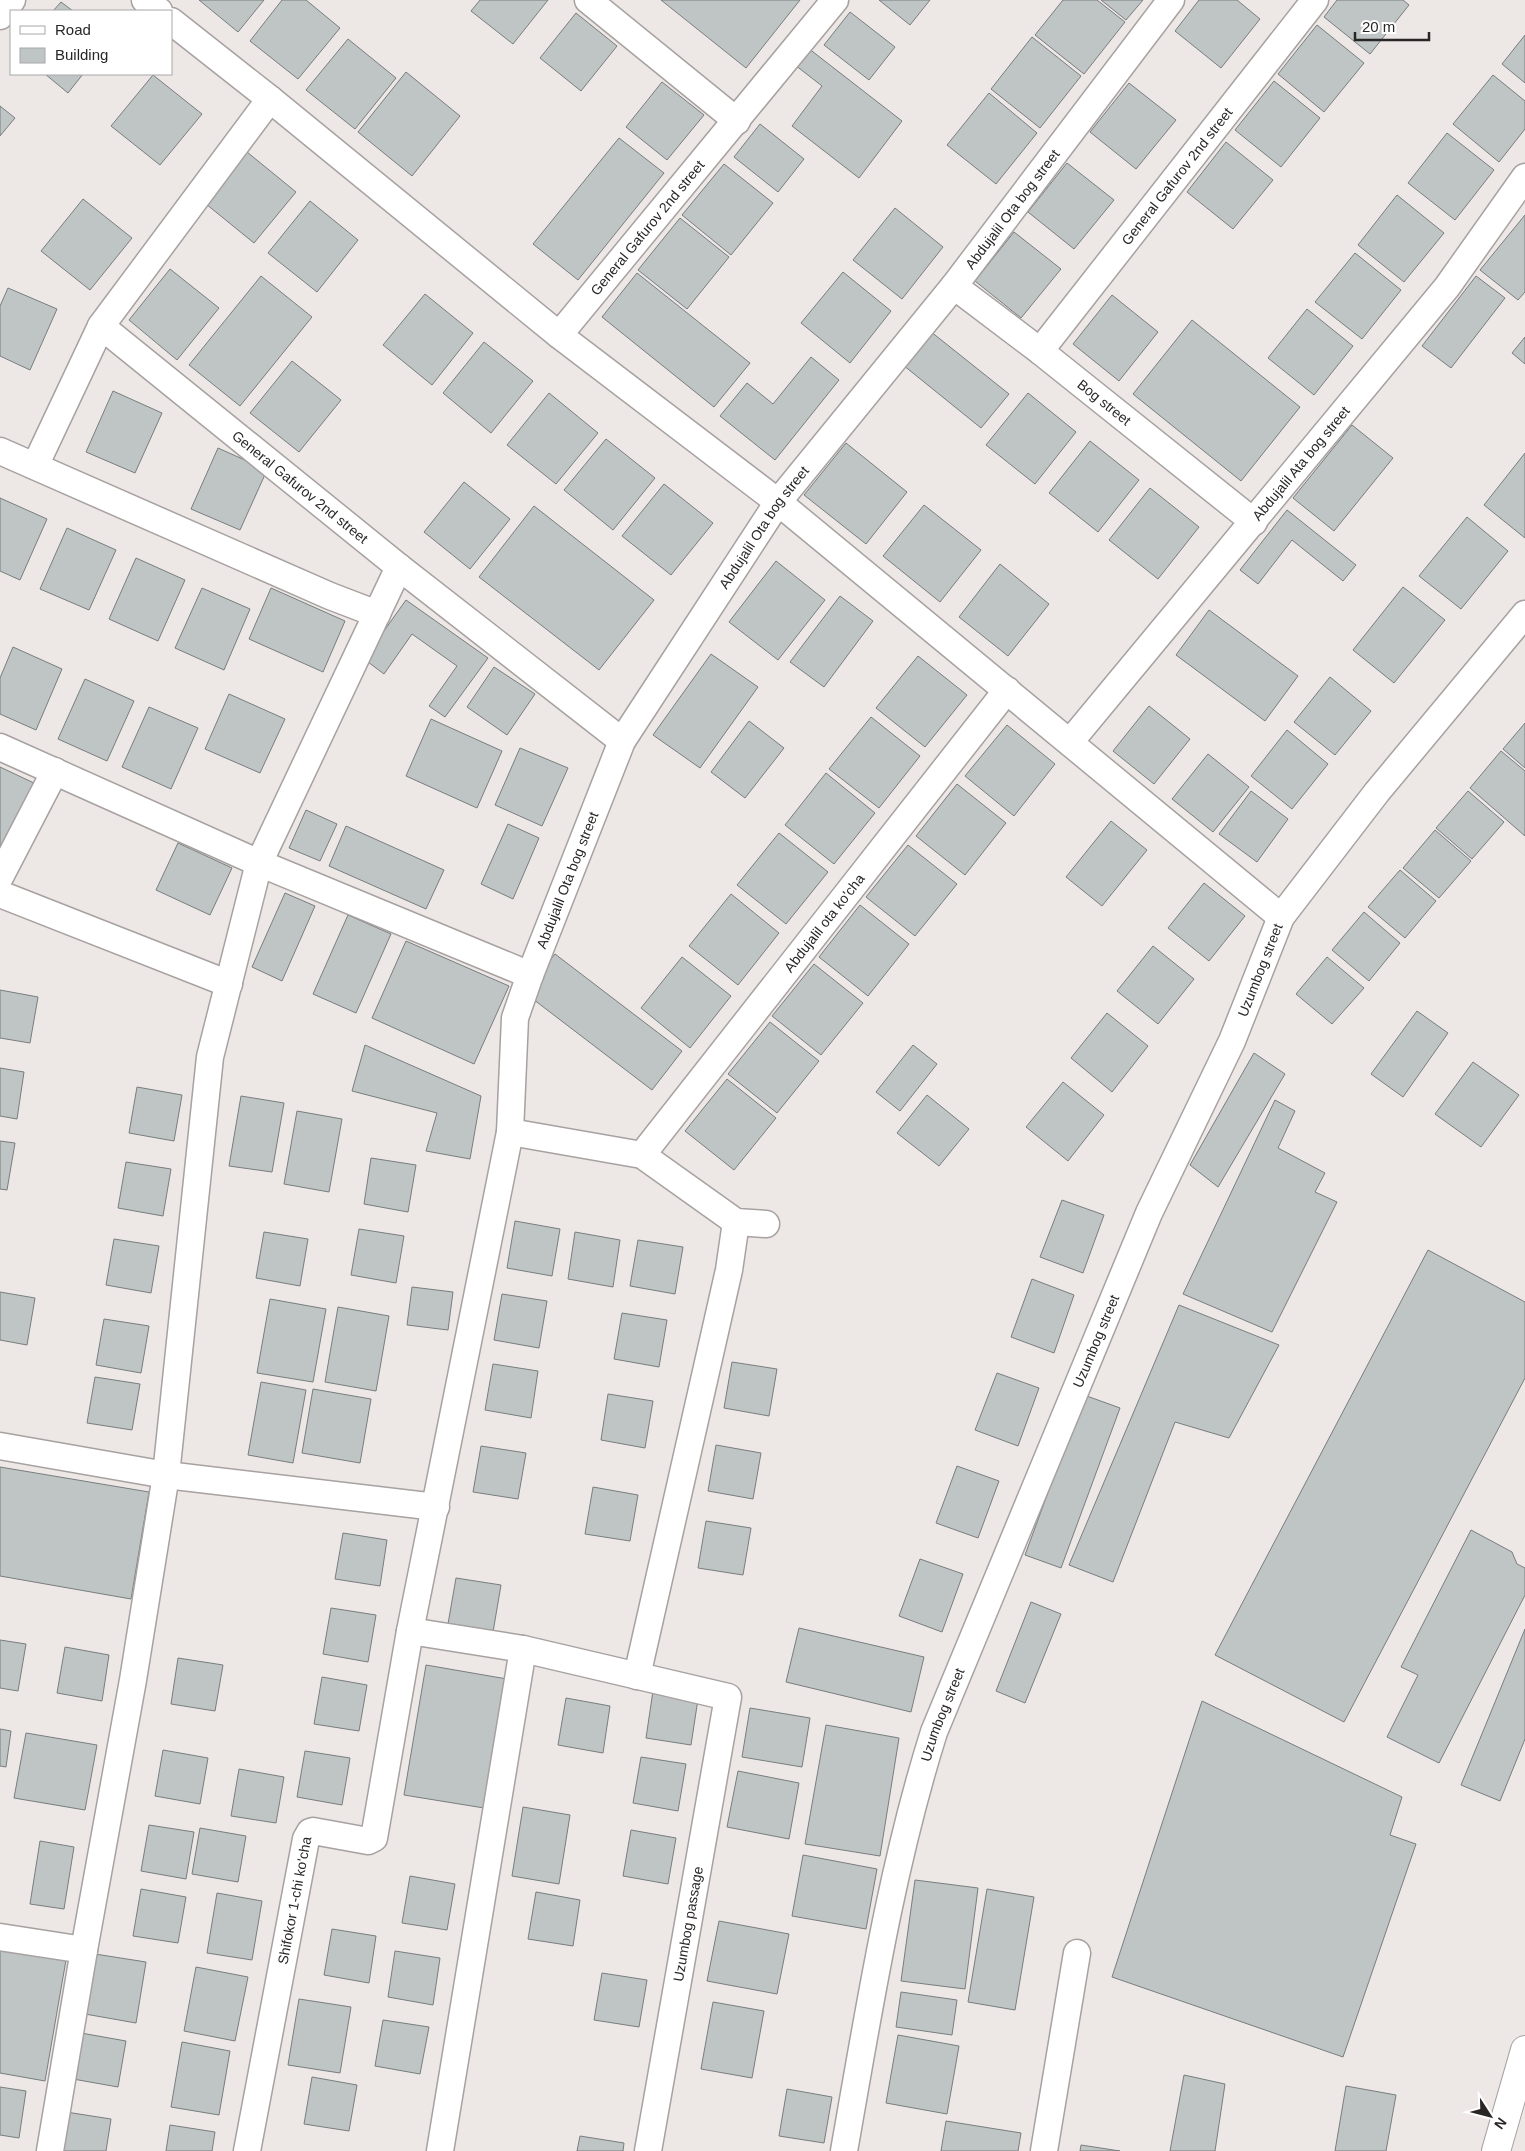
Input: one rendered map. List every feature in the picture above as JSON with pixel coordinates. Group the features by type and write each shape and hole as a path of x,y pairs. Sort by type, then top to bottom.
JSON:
{"street":[{"path":"0,16 12,0"},
{"path":"145,0 159,10"},
{"path":"588,0 737,121"},
{"name":"General Gafurov 2nd street","path":"559,335 835,0"},
{"name":"Abdujalil Ota bog street","path":"410,1632 510,1132 515,1018 530,974 622,741 778,502 954,286 1171,0"},
{"name":"General Gafurov 2nd street","path":"1040,351 1313,1"},
{"path":"172,21 270,98 559,335 778,502 1281,917"},
{"path":"35,466 101,326 270,98"},
{"name":"Abdujalil Ata bog street","path":"1070,742 1447,288 1525,177"},
{"name":"Bog street","path":"954,286 1040,351 1254,522"},
{"name":"General Gafurov 2nd street","path":"101,326 399,567 622,741"},
{"path":"0,451 330,596 377,614"},
{"path":"50,2151 133,1680 166,1475 210,1057 259,863 399,567"},
{"name":"Uzumbog street","path":"844,2151 882,1941 922,1770 934,1732 1150,1213 1232,1041 1281,917 1377,792 1525,614"},
{"name":"Abdujalil ota ko'cha","path":"642,1156 1007,690"},
{"path":"0,747 259,863 530,974"},
{"path":"0,877 55,771"},
{"path":"0,894 228,984"},
{"path":"510,1132 642,1156 736,1222 766,1224"},
{"path":"410,1632 523,1649 637,1676 729,1270 736,1222"},
{"path":"0,1446 166,1475 436,1506"},
{"name":"Shifokor 1-chi ko'cha","path":"247,2151 306,1840 310,1832 313,1831 368,1841 374,1838 410,1632"},
{"path":"440,2151 523,1649"},
{"name":"Uzumbog passage","path":"637,1676 728,1696 648,2151"},
{"path":"0,1937 84,1950"},
{"path":"1044,2151 1077,1953"},
{"path":"1496,2151 1525,2050"}],"building":[{"path":"199,0 264,0 238,32"},
{"path":"282,0 306,0 340,28 298,79 250,41"},
{"path":"480,0 548,0 513,44 471,11"},
{"path":"661,0 800,0 746,68"},
{"path":"879,0 930,0 910,25"},
{"path":"1063,0 1097,0 1125,22 1084,74 1035,35"},
{"path":"1101,0 1143,0 1126,20"},
{"path":"1199,0 1237,0 1260,19 1221,68 1175,31"},
{"path":"1337,0 1403,0 1409,5 1370,54 1324,17"},
{"path":"61,2 72,10 54,10"},
{"path":"850,12 895,47 869,80 824,45"},
{"path":"576,13 617,46 581,91 540,58"},
{"path":"1317,25 1364,63 1324,112 1278,74"},
{"path":"1525,35 1525,83 1502,64"},
{"path":"1032,37 1081,76 1040,128 991,89"},
{"path":"348,39 396,78 355,129 306,90"},
{"path":"808,48 902,121 859,178 792,126 822,86 795,65"},
{"path":"406,72 460,116 412,176 358,132"},
{"path":"46,75 82,75 68,93"},
{"path":"153,75 202,114 160,165 111,126"},
{"path":"1493,75 1525,101 1525,129 1499,162 1453,124"},
{"path":"1274,81 1320,118 1281,167 1235,130"},
{"path":"662,82 704,115 667,160 626,127"},
{"path":"1129,83 1176,120 1136,169 1090,132"},
{"path":"989,93 1037,133 996,184 947,145"},
{"path":"0,106 15,118 0,136"},
{"path":"760,124 804,159 778,192 734,157"},
{"path":"1447,133 1494,170 1455,220 1408,183"},
{"path":"619,138 664,173 578,280 533,244"},
{"path":"1226,142 1273,180 1233,229 1187,192"},
{"path":"247,152 296,192 254,243 206,204"},
{"path":"1067,163 1114,200 1074,249 1028,212"},
{"path":"724,164 773,203 731,255 682,215"},
{"path":"1397,195 1444,233 1404,282 1358,245"},
{"path":"83,199 132,238 90,290 41,251"},
{"path":"310,201 358,240 317,292 268,253"},
{"path":"895,208 943,247 902,299 853,260"},
{"path":"1525,215 1525,292 1518,300 1480,270"},
{"path":"680,218 729,257 687,309 638,270"},
{"path":"1014,232 1061,269 1021,318 975,281"},
{"path":"1355,253 1401,290 1362,339 1315,302"},
{"path":"170,269 219,308 177,360 129,320"},
{"path":"843,272 891,311 850,363 801,323"},
{"path":"637,273 750,363 714,407 602,317"},
{"path":"261,276 312,317 240,406 189,365"},
{"path":"1476,276 1505,298 1451,368 1422,346"},
{"path":"8,288 57,309 30,370 0,356 0,306"},
{"path":"425,294 473,333 432,385 383,345"},
{"path":"1112,295 1158,332 1119,381 1073,344"},
{"path":"1307,309 1353,346 1314,395 1268,358"},
{"path":"1192,320 1300,407 1241,481 1133,394"},
{"path":"930,331 1009,394 981,428 903,365"},
{"path":"1525,337 1525,364 1512,353"},
{"path":"484,342 533,381 491,433 443,393"},
{"path":"811,357 839,380 775,460 720,416 747,383 773,404"},
{"path":"292,361 341,400 299,452 250,413"},
{"path":"113,391 162,413 135,473 86,452"},
{"path":"549,393 598,433 556,484 507,445"},
{"path":"1028,393 1076,432 1035,484 986,445"},
{"path":"1352,425 1393,458 1334,531 1293,498"},
{"path":"606,439 655,478 613,530 564,490"},
{"path":"1090,441 1139,480 1098,532 1049,493"},
{"path":"846,443 907,492 866,544 804,495"},
{"path":"218,448 267,470 240,530 191,509"},
{"path":"1525,453 1525,538 1484,505"},
{"path":"464,482 510,519 470,569 424,532"},
{"path":"664,484 713,523 671,575 622,536"},
{"path":"1150,488 1199,527 1158,579 1109,540"},
{"path":"0,498 47,519 20,580 0,571"},
{"path":"924,505 981,550 940,602 883,556"},
{"path":"534,506 654,600 599,670 479,577"},
{"path":"1287,510 1356,565 1343,581 1292,540 1258,584 1240,570"},
{"path":"1467,517 1508,551 1461,609 1419,576"},
{"path":"67,528 116,550 89,610 40,589"},
{"path":"136,558 185,580 158,641 109,619"},
{"path":"776,561 825,600 778,660 729,622"},
{"path":"1000,564 1049,604 1008,656 959,617"},
{"path":"1403,587 1445,620 1394,683 1353,650"},
{"path":"202,588 250,609 224,670 175,648"},
{"path":"271,588 345,621 323,672 249,639"},
{"path":"840,596 873,621 824,687 790,662"},
{"path":"406,600 488,658 445,717 429,706 457,666 412,634 384,674 364,659"},
{"path":"1209,610 1298,676 1265,721 1176,655"},
{"path":"13,647 62,669 36,730 0,714 0,678"},
{"path":"711,654 758,687 700,768 653,735"},
{"path":"918,656 967,695 925,747 876,708"},
{"path":"494,667 535,694 507,735 467,707"},
{"path":"1330,677 1371,711 1335,755 1294,722"},
{"path":"85,679 134,701 107,761 58,739"},
{"path":"229,694 285,719 260,773 205,749"},
{"path":"1149,706 1190,739 1154,784 1113,751"},
{"path":"149,707 198,728 171,789 122,767"},
{"path":"871,717 920,756 879,808 829,769"},
{"path":"431,719 502,751 477,808 406,776"},
{"path":"749,721 784,748 745,798 711,772"},
{"path":"1525,723 1525,768 1503,749"},
{"path":"1007,725 1055,764 1014,816 965,776"},
{"path":"1287,730 1328,764 1292,809 1251,776"},
{"path":"520,748 568,768 542,826 495,805"},
{"path":"1501,751 1525,771 1525,836 1470,788"},
{"path":"1208,754 1249,787 1213,832 1172,799"},
{"path":"0,767 36,784 0,858"},
{"path":"826,773 875,813 834,864 785,825"},
{"path":"957,784 1006,823 965,875 916,836"},
{"path":"1251,791 1288,819 1257,862 1219,834"},
{"path":"1468,791 1504,822 1472,859 1436,828"},
{"path":"306,810 337,824 320,861 289,848"},
{"path":"1111,821 1147,850 1102,906 1066,877"},
{"path":"508,824 539,838 513,899 481,884"},
{"path":"346,826 444,870 426,909 329,866"},
{"path":"1435,830 1471,861 1439,898 1403,868"},
{"path":"779,833 828,872 786,924 737,885"},
{"path":"178,843 232,868 210,915 156,890"},
{"path":"908,845 957,884 915,936 866,897"},
{"path":"1400,870 1436,901 1405,938 1368,907"},
{"path":"1204,883 1245,916 1209,961 1168,928"},
{"path":"285,893 315,906 282,981 252,967"},
{"path":"731,894 779,933 738,985 689,946"},
{"path":"860,905 909,944 868,996 819,957"},
{"path":"1364,912 1400,943 1369,981 1332,950"},
{"path":"348,915 391,934 356,1013 313,994"},
{"path":"406,941 509,986 474,1064 372,1018"},
{"path":"1153,946 1194,979 1158,1024 1117,991"},
{"path":"555,954 682,1051 652,1090 525,993"},
{"path":"682,957 731,996 690,1048 641,1008"},
{"path":"1327,957 1364,988 1332,1024 1296,994"},
{"path":"814,964 863,1003 821,1055 772,1016"},
{"path":"0,990 38,997 30,1043 0,1038"},
{"path":"1417,1011 1448,1033 1403,1097 1371,1074"},
{"path":"1107,1013 1148,1046 1112,1092 1071,1058"},
{"path":"770,1022 819,1061 777,1113 728,1074"},
{"path":"365,1045 481,1096 470,1159 426,1151 437,1113 352,1091"},
{"path":"913,1045 937,1064 900,1111 876,1092"},
{"path":"1254,1053 1285,1074 1218,1187 1190,1165"},
{"path":"1473,1062 1519,1095 1481,1147 1435,1114"},
{"path":"0,1068 24,1072 17,1119 0,1116"},
{"path":"727,1079 776,1118 734,1170 685,1131"},
{"path":"1063,1082 1104,1115 1068,1161 1026,1127"},
{"path":"137,1087 182,1095 174,1141 129,1133"},
{"path":"927,1095 969,1129 939,1166 897,1133"},
{"path":"241,1096 284,1103 272,1172 229,1166"},
{"path":"1275,1100 1295,1111 1278,1148 1325,1173 1315,1192 1337,1202 1272,1332 1183,1294"},
{"path":"297,1111 342,1119 329,1192 284,1184"},
{"path":"0,1141 15,1143 7,1190 0,1189"},
{"path":"371,1158 416,1165 408,1212 364,1204"},
{"path":"126,1162 171,1169 163,1216 118,1208"},
{"path":"1062,1200 1104,1215 1083,1273 1040,1257"},
{"path":"515,1221 560,1229 552,1276 507,1268"},
{"path":"359,1229 404,1236 396,1283 351,1275"},
{"path":"264,1232 308,1239 300,1286 256,1278"},
{"path":"575,1232 620,1240 613,1287 568,1279"},
{"path":"114,1239 159,1246 151,1293 106,1285"},
{"path":"638,1240 683,1247 675,1294 630,1286"},
{"path":"1428,1250 1525,1302 1525,1378 1344,1722 1215,1655"},
{"path":"1032,1279 1074,1295 1054,1353 1011,1337"},
{"path":"412,1287 453,1292 448,1330 407,1325"},
{"path":"0,1292 35,1298 27,1345 0,1340"},
{"path":"502,1294 547,1301 539,1348 494,1340"},
{"path":"270,1299 326,1309 313,1382 257,1373"},
{"path":"1179,1305 1279,1345 1229,1438 1175,1422 1113,1582 1069,1565"},
{"path":"338,1307 389,1316 376,1391 325,1382"},
{"path":"622,1313 667,1320 659,1367 614,1359"},
{"path":"104,1319 149,1326 141,1373 96,1365"},
{"path":"732,1362 777,1369 769,1416 724,1408"},
{"path":"493,1364 538,1371 531,1418 485,1410"},
{"path":"997,1373 1039,1388 1018,1446 975,1430"},
{"path":"95,1377 140,1384 132,1430 87,1423"},
{"path":"261,1382 306,1390 293,1463 248,1455"},
{"path":"313,1389 371,1399 360,1463 302,1453"},
{"path":"608,1394 653,1401 645,1448 601,1440"},
{"path":"1084,1395 1120,1408 1061,1568 1025,1555"},
{"path":"716,1445 761,1453 753,1499 708,1491"},
{"path":"481,1446 526,1453 518,1499 473,1492"},
{"path":"957,1466 999,1481 978,1538 936,1523"},
{"path":"0,1467 149,1492 131,1599 0,1576"},
{"path":"593,1487 638,1495 630,1541 585,1534"},
{"path":"706,1521 751,1528 743,1575 698,1568"},
{"path":"1471,1530 1512,1552 1517,1564 1525,1568 1525,1595 1439,1763 1387,1737 1418,1675 1401,1667"},
{"path":"343,1533 387,1540 380,1586 335,1579"},
{"path":"920,1559 963,1574 942,1632 899,1616"},
{"path":"456,1578 501,1585 493,1632 448,1624"},
{"path":"1031,1602 1061,1614 1025,1703 996,1691"},
{"path":"331,1608 376,1615 368,1662 323,1654"},
{"path":"799,1628 924,1657 911,1712 786,1682"},
{"path":"1525,1629 1525,1739 1500,1801 1461,1785"},
{"path":"0,1640 26,1644 18,1691 0,1688"},
{"path":"65,1647 109,1655 102,1701 57,1693"},
{"path":"178,1658 223,1665 215,1711 171,1704"},
{"path":"426,1665 507,1679 484,1808 404,1795"},
{"path":"322,1677 367,1685 359,1731 314,1724"},
{"path":"653,1691 698,1699 691,1745 646,1738"},
{"path":"566,1698 610,1706 603,1753 558,1745"},
{"path":"1202,1701 1402,1797 1390,1835 1416,1844 1343,2057 1112,1977"},
{"path":"750,1708 810,1718 802,1767 742,1757"},
{"path":"826,1725 899,1738 880,1856 805,1844"},
{"path":"0,1729 11,1731 6,1767 0,1766"},
{"path":"26,1733 97,1745 85,1810 14,1798"},
{"path":"163,1750 208,1758 200,1804 155,1796"},
{"path":"305,1751 350,1758 342,1805 297,1797"},
{"path":"641,1757 686,1764 678,1811 633,1803"},
{"path":"239,1769 284,1777 276,1823 231,1816"},
{"path":"738,1771 799,1783 789,1839 727,1827"},
{"path":"523,1807 570,1815 559,1884 512,1876"},
{"path":"149,1825 194,1832 186,1879 141,1871"},
{"path":"200,1828 246,1836 238,1882 192,1874"},
{"path":"631,1830 676,1838 668,1884 623,1876"},
{"path":"40,1841 74,1847 64,1909 30,1904"},
{"path":"803,1855 877,1869 866,1929 792,1916"},
{"path":"410,1876 455,1884 447,1930 402,1923"},
{"path":"915,1880 978,1888 965,1989 901,1981"},
{"path":"141,1889 186,1897 178,1943 133,1936"},
{"path":"987,1889 1034,1897 1015,2010 968,2002"},
{"path":"536,1892 580,1900 573,1946 528,1939"},
{"path":"217,1893 262,1901 252,1960 207,1953"},
{"path":"719,1921 789,1934 777,1994 707,1981"},
{"path":"332,1929 376,1936 369,1983 324,1975"},
{"path":"0,1949 66,1960 45,2081 0,2073"},
{"path":"395,1951 440,1958 433,2005 388,1997"},
{"path":"95,1954 146,1962 136,2023 85,2014"},
{"path":"196,1967 248,1977 235,2041 184,2031"},
{"path":"602,1973 647,1980 639,2027 594,2020"},
{"path":"901,1992 957,2000 952,2035 896,2027"},
{"path":"299,1999 351,2007 340,2073 288,2065"},
{"path":"713,2002 764,2011 752,2078 701,2069"},
{"path":"383,2020 429,2027 420,2074 375,2066"},
{"path":"81,2033 126,2041 118,2087 73,2079"},
{"path":"898,2035 959,2046 947,2114 886,2103"},
{"path":"182,2042 230,2051 219,2115 171,2107"},
{"path":"1184,2075 1225,2084 1215,2151 1170,2151"},
{"path":"312,2077 357,2085 349,2131 304,2124"},
{"path":"1346,2086 1396,2095 1386,2151 1335,2151"},
{"path":"0,2087 26,2091 19,2138 0,2135"},
{"path":"787,2089 832,2097 824,2143 779,2136"},
{"path":"66,2112 111,2119 106,2151 60,2151"},
{"path":"946,2121 1021,2133 1018,2151 941,2151"},
{"path":"170,2125 215,2132 212,2151 166,2151"},
{"path":"580,2136 624,2143 623,2151 577,2151"},
{"path":"1081,2145 1120,2151 1080,2151"}]}
